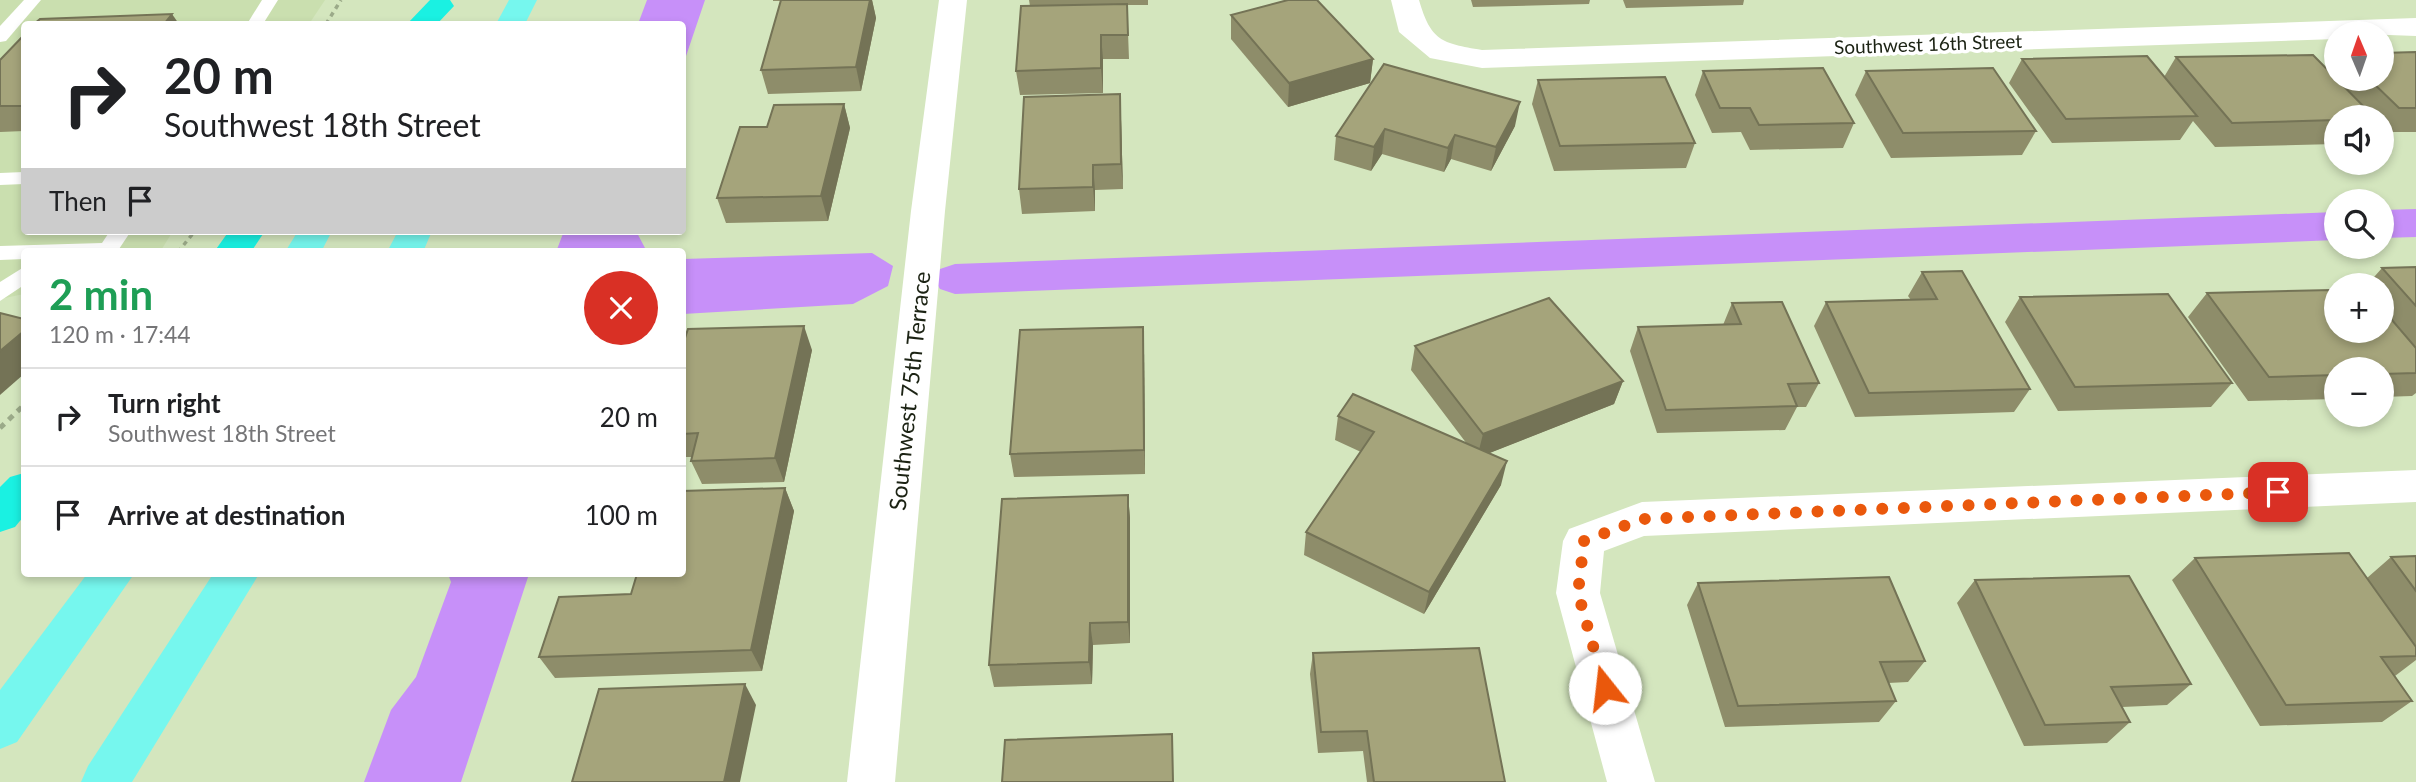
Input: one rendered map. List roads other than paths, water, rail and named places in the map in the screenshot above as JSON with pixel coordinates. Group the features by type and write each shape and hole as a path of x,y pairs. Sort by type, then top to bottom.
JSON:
{"highway":[{"path":"0,515 21,492"}],"main road":[{"path":"512,21 523,0"},
{"path":"0,727 110,577"},
{"path":"105,782 235,577"}],"street":[{"name":"Southwest 75th Terrace","path":"871,782 928,211 953,0"},
{"name":"Southwest 16th Street","path":"1405,0 1414,32 1441,52 1496,58 2416,27"},
{"path":"1631,782 1578,593 1584,541 1642,519 2416,486"}],"lane":[{"path":"3,31 33,0"},
{"path":"257,21 270,0"},
{"path":"0,179 21,178"},
{"path":"0,253 21,252"},
{"path":"0,293 21,277"}],"waterway":[{"path":"2394,224 2416,223"},
{"path":"955,279 2324,226"}]}
